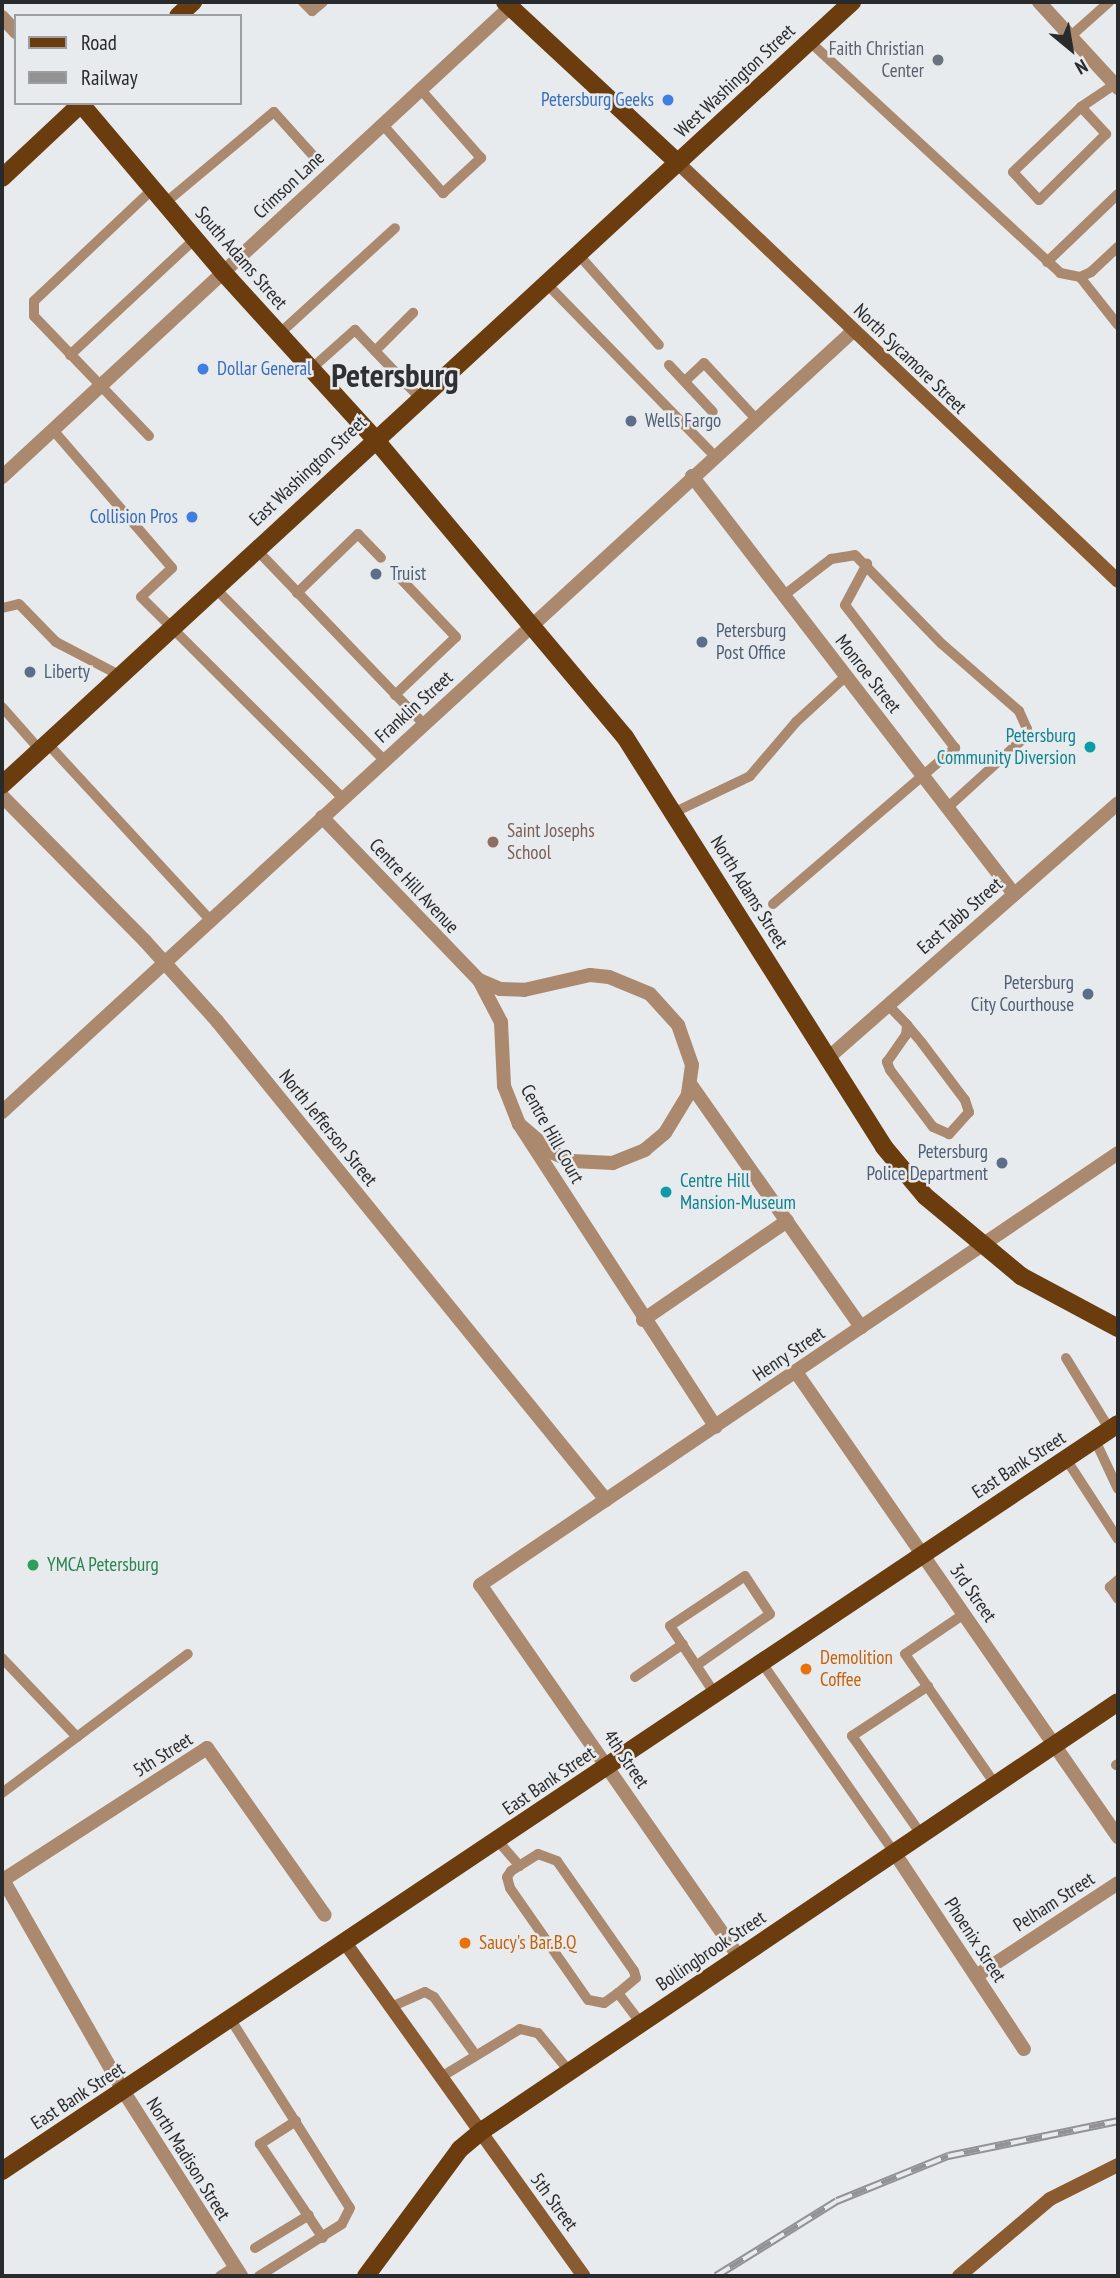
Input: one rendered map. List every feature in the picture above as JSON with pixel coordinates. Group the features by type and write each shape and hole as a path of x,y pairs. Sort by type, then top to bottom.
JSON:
{"main road":[{"path":"180,14 194,2"},
{"name":"West Washington Street","path":"677,162 852,2"},
{"path":"508,4 677,162"},
{"path":"2,178 80,105"},
{"name":"South Adams Street","path":"82,105 223,272 374,438"},
{"name":"East Washington Street","path":"2,785 374,438 677,162"},
{"name":"North Adams Street","path":"374,438 625,737 675,812 884,1147 925,1196 979,1245 1021,1276 1118,1328"},
{"name":"East Bank Street","path":"2,2171 346,1944 922,1553 1108,1432"},
{"name":"Bollingbrook Street","path":"366,2276 460,2149 481,2132 1118,1702"}],"street":[{"path":"1039,2 1117,84"},
{"name":"Crimson Lane","path":"2,477 421,90 508,4"},
{"path":"2,17 14,30"},
{"name":"North Sycamore Street","path":"677,162 1118,582"},
{"name":"Franklin Street","path":"2,1112 853,331"},
{"name":"Monroe Street","path":"692,476 1014,894"},
{"name":"North Jefferson Street","path":"2,796 165,964 606,1500"},
{"name":"East Tabb Street","path":"828,1058 1118,803"},
{"name":"Centre Hill Avenue","path":"323,817 479,980"},
{"path":"479,980 500,989 524,990 590,975 632,984 666,1008 688,1046 691,1085 681,1113 665,1133 645,1150 613,1163 572,1161 553,1153 519,1124"},
{"name":"Centre Hill Court","path":"479,980 501,1022 504,1086 519,1124 642,1320 716,1427"},
{"path":"691,1085 861,1327"},
{"name":"Henry Street","path":"480,1584 716,1427 979,1245 1116,1160"},
{"path":"642,1320 787,1221"},
{"name":"3rd Street","path":"796,1372 1118,1837"},
{"name":"4th Street","path":"480,1584 739,1957"},
{"name":"5th Street","path":"3,1879 207,1748 325,1914"},
{"name":"Phoenix Street","path":"894,1852 1024,2049"},
{"name":"North Madison Street","path":"3,1879 124,2092 237,2272"},
{"name":"Pelham Street","path":"976,1976 1118,1883"},
{"name":"5th Street","path":"346,1944 584,2276"},
{"path":"959,2276 1050,2199 1118,2165"}],"lane":[{"path":"303,2 313,11 323,2"},
{"path":"1071,36 1109,2"},
{"path":"809,41 1047,262 1060,273 1080,277 1118,325"},
{"path":"1082,107 1106,134 1039,200 1013,172 1082,107 1117,84"},
{"path":"383,125 443,193 481,158 421,90"},
{"path":"165,203 274,111 317,160"},
{"path":"149,436 34,316 34,301 153,189"},
{"path":"1047,262 1118,194"},
{"path":"279,334 395,228"},
{"path":"70,355 195,239"},
{"path":"1080,277 1118,247"},
{"path":"577,253 659,345"},
{"path":"545,282 715,456"},
{"path":"375,351 413,313"},
{"path":"311,369 355,330 419,397"},
{"path":"685,381 704,362 756,419"},
{"path":"669,365 713,412"},
{"path":"53,430 172,568 141,597 343,798"},
{"path":"297,593 358,534 381,558"},
{"path":"255,548 424,724"},
{"path":"783,596 844,554 855,555 867,564 942,644 1025,720 1024,738 947,808"},
{"path":"774,904 955,748 845,604 867,564"},
{"path":"395,695 456,636 399,577"},
{"path":"214,587 384,761"},
{"path":"2,608 19,604 56,642 119,675"},
{"path":"675,812 750,776 796,722 846,676"},
{"path":"2,707 211,921"},
{"path":"888,1005 906,1025 965,1100 969,1112 949,1134 933,1127 890,1070 887,1062 906,1035 906,1025"},
{"path":"1066,1358 1108,1432 1111,1465 1117,1485"},
{"path":"1066,1459 1118,1539"},
{"path":"696,1665 770,1614 745,1576 670,1626 715,1694"},
{"path":"1118,1580 1110,1587 1118,1599"},
{"path":"964,1614 905,1654 995,1784"},
{"path":"635,1677 683,1644"},
{"path":"2,1793 188,1654"},
{"path":"2,1658 77,1737"},
{"path":"762,1662 894,1852"},
{"path":"921,1834 852,1736 928,1686"},
{"path":"498,1841 520,1866"},
{"path":"538,1854 557,1861 635,1971 636,1978 618,1993 604,2003 588,2000 510,1888 507,1877 538,1854"},
{"path":"391,2007 425,1992 434,1997 475,2054"},
{"path":"618,1993 641,2023"},
{"path":"231,2020 350,2208 342,2224 258,2276"},
{"path":"441,2077 520,2029 538,2033 569,2071"},
{"path":"296,2121 260,2144 323,2238"},
{"path":"255,2248 309,2215"},
{"path":"220,2276 237,2272"}],"railway":[{"path":"716,2276 837,2201 948,2156 1118,2121"}],"place":[{"name":"Faith Christian Center","path":"938,60"},
{"name":"Petersburg Geeks","path":"668,100"},
{"name":"Dollar General","path":"203,369"},
{"name":"Wells Fargo","path":"631,421"},
{"name":"Collision Pros","path":"192,517"},
{"name":"Truist","path":"376,574"},
{"name":"Petersburg Post Office","path":"702,642"},
{"name":"Liberty","path":"30,672"},
{"name":"Petersburg Community Diversion","path":"1090,747"},
{"name":"Saint Josephs School","path":"493,842"},
{"name":"Petersburg City Courthouse","path":"1088,994"},
{"name":"Petersburg Police Department","path":"1002,1163"},
{"name":"Centre Hill Mansion-Museum","path":"666,1192"},
{"name":"YMCA Petersburg","path":"33,1565"},
{"name":"Demolition Coffee","path":"806,1669"},
{"name":"Saucy's Bar.B.Q","path":"465,1943"}],"district":[{"name":"Petersburg","path":"395,375"}]}
